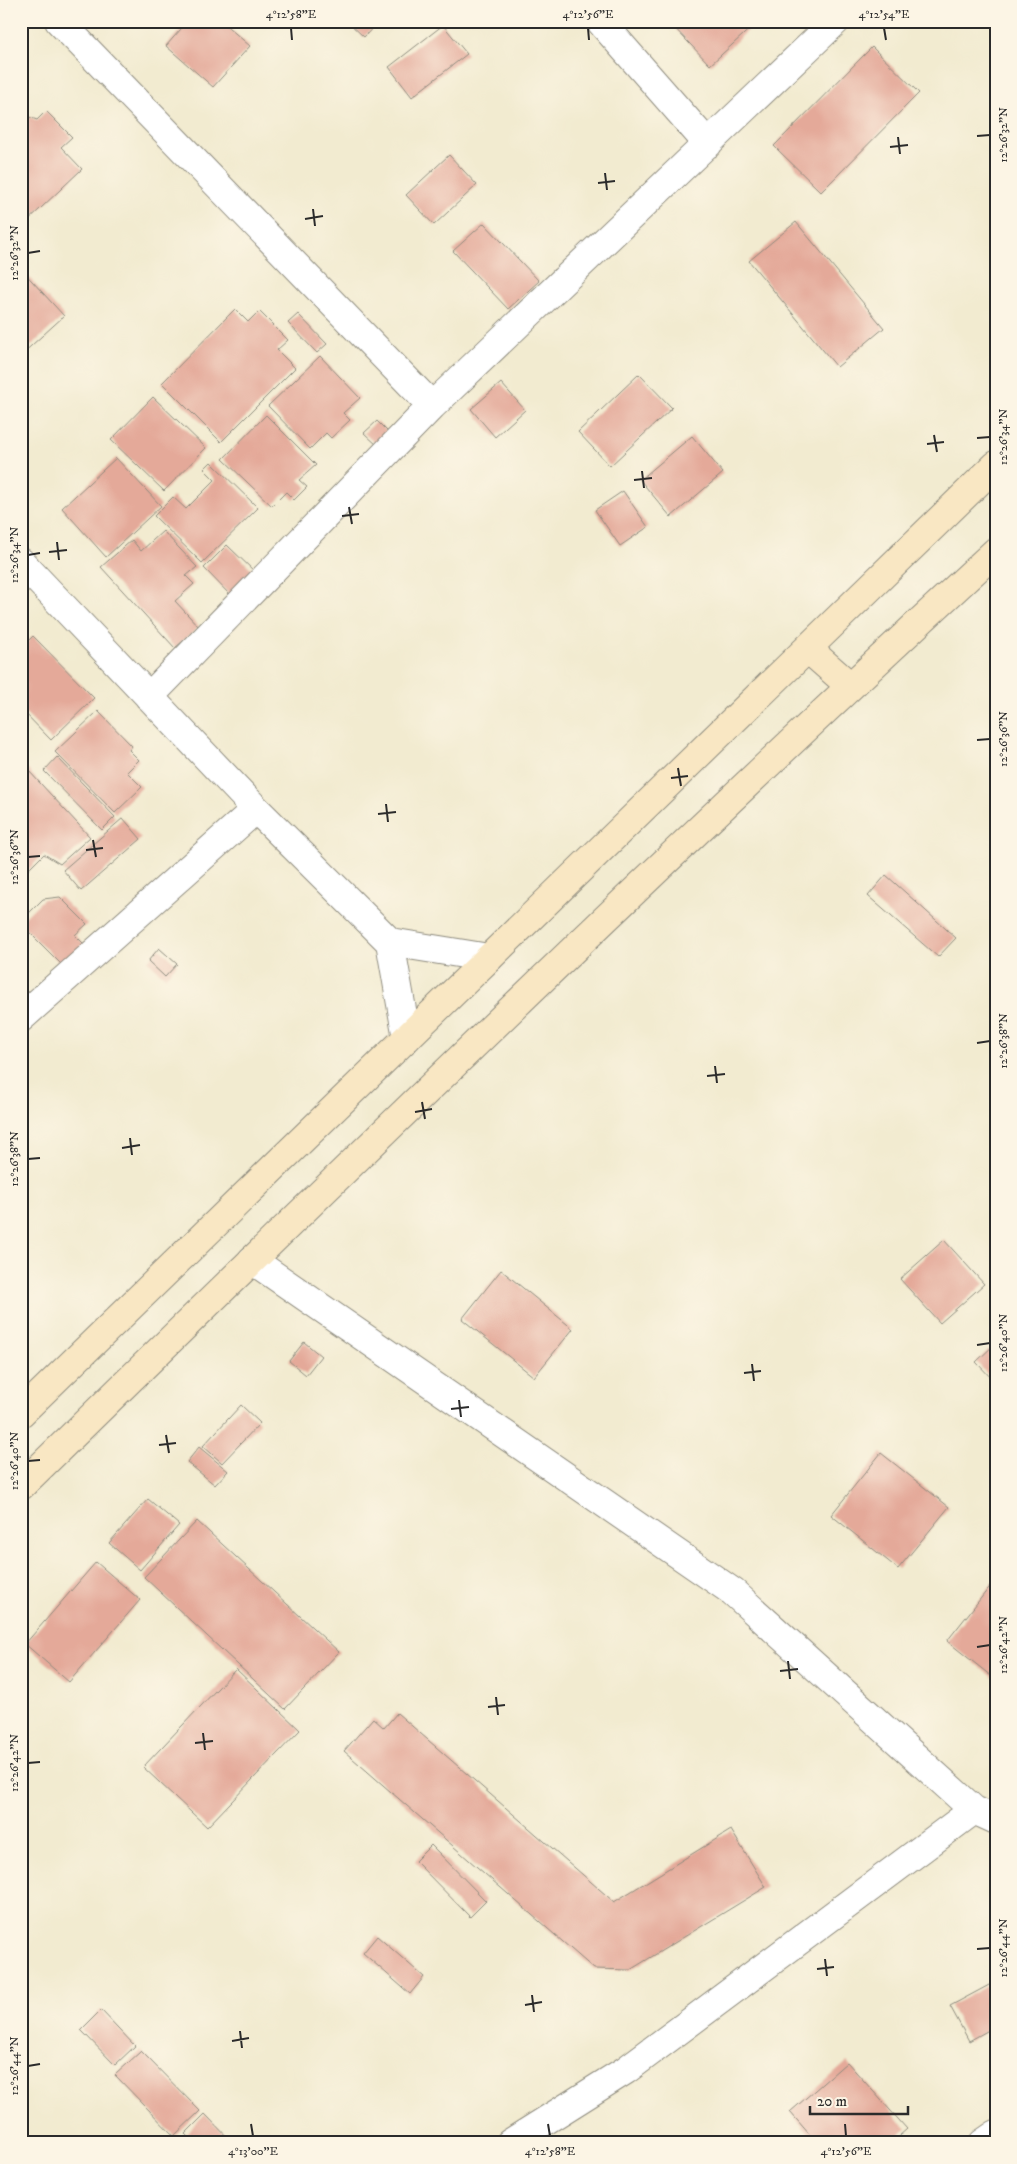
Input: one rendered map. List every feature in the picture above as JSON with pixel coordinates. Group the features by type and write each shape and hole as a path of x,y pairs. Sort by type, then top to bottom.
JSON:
{"main road":[{"path":"21,1413 996,465"},
{"path":"21,1486 252,1260 850,686 996,551"},
{"path":"808,649 850,686"}],"street":[{"path":"58,21 432,406"},
{"path":"600,21 708,144"},
{"path":"149,697 432,406 836,21"},
{"path":"21,562 256,809 390,942 407,1038"},
{"path":"21,1018 256,809"},
{"path":"390,942 489,958"},
{"path":"252,1260 733,1592 985,1815 626,2070 510,2143"},
{"path":"983,2143 996,2134"}],"building":[{"path":"188,21 221,21 250,46 213,87 166,46"},
{"path":"347,21 379,21 364,37"},
{"path":"668,21 752,21 755,24 710,65"},
{"path":"443,25 467,54 412,97 389,67"},
{"path":"872,47 919,93 821,192 774,146"},
{"path":"46,111 72,137 61,147 82,169 21,227 21,114 37,120"},
{"path":"449,155 477,185 434,225 406,195"},
{"path":"796,222 884,328 837,367 749,261"},
{"path":"484,223 539,281 508,309 453,251"},
{"path":"21,269 64,316 21,355"},
{"path":"235,309 248,322 259,311 288,340 277,350 295,368 221,442 162,383"},
{"path":"298,314 327,344 317,353 288,323"},
{"path":"320,356 360,398 343,413 350,420 331,438 326,433 310,449 268,406"},
{"path":"639,374 672,408 610,466 578,432"},
{"path":"501,383 525,410 495,437 471,409"},
{"path":"153,397 206,448 164,491 111,440"},
{"path":"266,415 316,465 299,480 307,487 294,500 286,492 272,506 223,459"},
{"path":"377,421 390,434 378,446 364,433"},
{"path":"692,436 723,473 671,517 640,480"},
{"path":"116,458 161,506 106,557 62,508"},
{"path":"211,462 258,508 202,563 154,516 173,497 186,509 215,480 204,469"},
{"path":"623,491 648,527 620,546 595,510"},
{"path":"163,531 197,567 186,576 194,584 175,601 199,627 175,648 101,567 132,540 141,551"},
{"path":"227,545 256,573 232,597 204,568"},
{"path":"33,636 94,698 51,740 21,709 21,648"},
{"path":"98,711 132,746 129,750 139,760 127,772 142,787 115,813 55,752"},
{"path":"57,757 115,817 102,830 44,771"},
{"path":"28,770 90,837 60,864 44,854 25,873 21,870 21,777"},
{"path":"123,818 141,839 81,891 63,870"},
{"path":"886,875 956,938 938,957 868,896"},
{"path":"60,897 87,924 75,935 86,946 64,967 21,924 21,921 43,899"},
{"path":"159,948 177,964 165,977 148,961"},
{"path":"944,1240 984,1284 940,1323 900,1279"},
{"path":"501,1270 573,1329 534,1377 462,1319"},
{"path":"304,1342 321,1356 306,1375 289,1361"},
{"path":"996,1343 996,1383 976,1362"},
{"path":"241,1405 260,1423 222,1463 203,1446"},
{"path":"199,1447 228,1471 215,1485 187,1462"},
{"path":"881,1453 949,1507 898,1569 831,1515"},
{"path":"148,1499 179,1525 140,1570 109,1543"},
{"path":"197,1521 339,1652 285,1709 144,1577"},
{"path":"96,1562 140,1600 69,1682 25,1644"},
{"path":"996,1579 996,1680 947,1641"},
{"path":"236,1669 300,1730 207,1827 143,1767"},
{"path":"397,1713 614,1902 731,1830 766,1887 630,1970 594,1969 344,1751 373,1718 384,1728"},
{"path":"431,1845 486,1901 470,1917 415,1861"},
{"path":"377,1936 424,1977 410,1994 363,1953"},
{"path":"991,1984 996,1994 996,2026 969,2041 950,2006"},
{"path":"101,2010 135,2046 115,2065 81,2030"},
{"path":"141,2051 200,2111 174,2136 115,2075"},
{"path":"847,2062 907,2129 891,2143 817,2143 790,2112"},
{"path":"205,2114 233,2143 194,2143 185,2134"}]}
